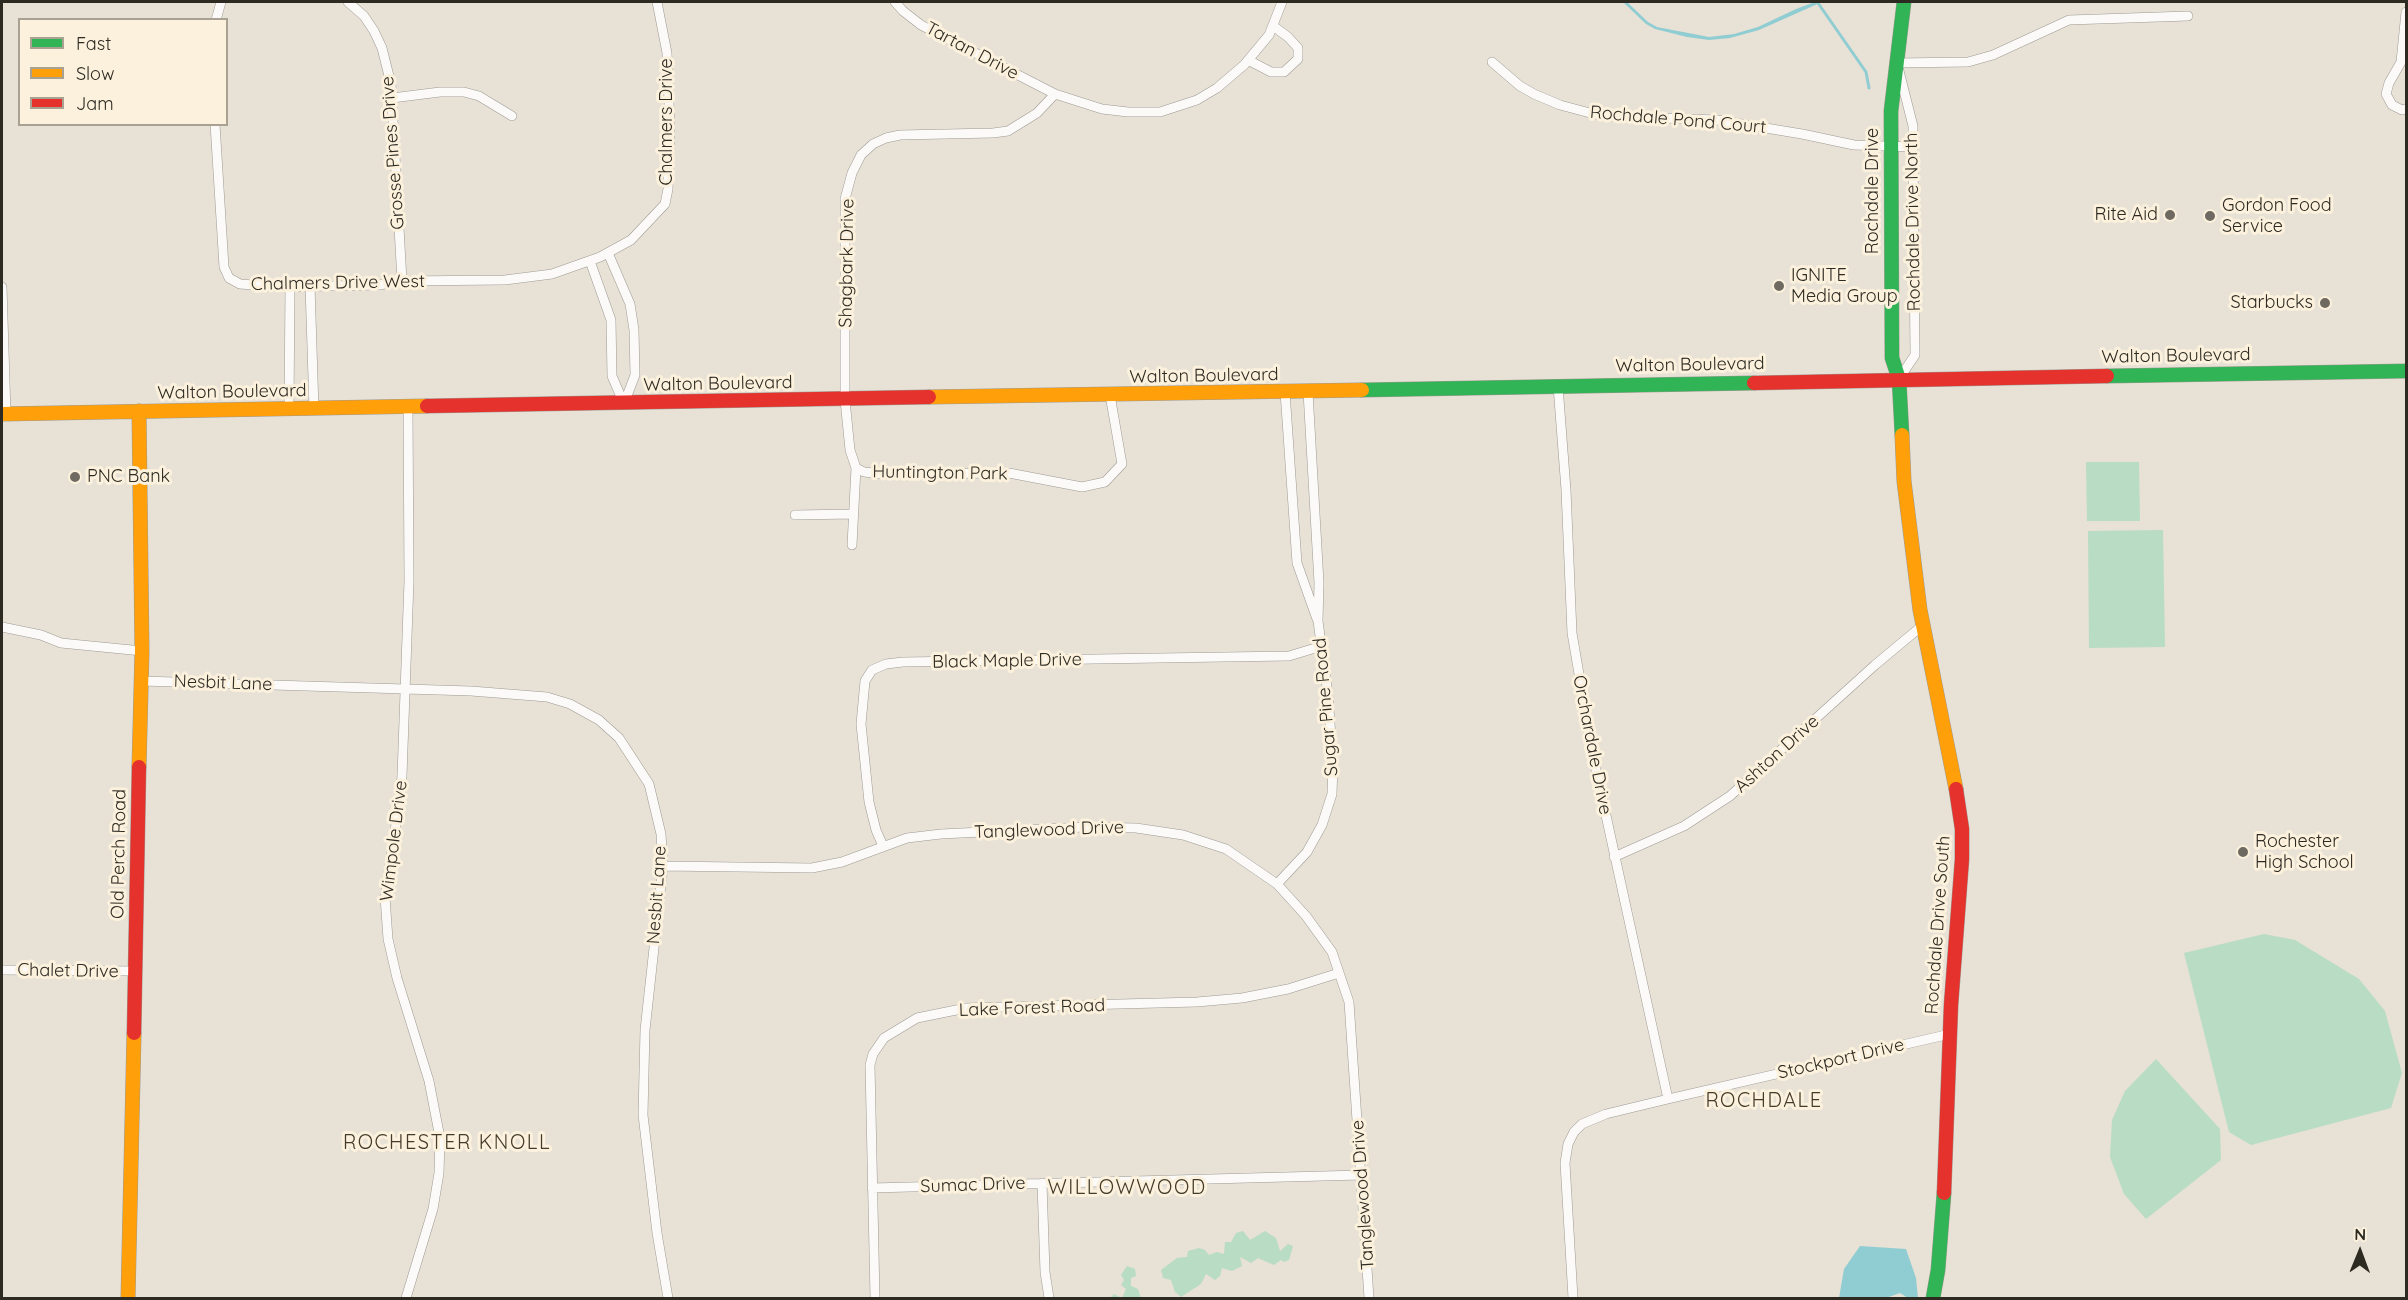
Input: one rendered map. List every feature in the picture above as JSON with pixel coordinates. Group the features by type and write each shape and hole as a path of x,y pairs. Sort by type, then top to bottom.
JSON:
{"main road":[{"name":"Rochdale Drive","path":"1899,379 1892,358 1891,111 1904,2"},
{"name":"Walton Boulevard","path":"4,414 2406,371"},
{"name":"Rochdale Drive South","path":"1899,379 1904,481 1923,625 1953,770 1962,829 1950,1034 1947,1150 1938,1270 1933,1299"},
{"name":"Old Perch Road","path":"128,1299 142,651 139,411"}],"street":[{"path":"217,18 221,2"},
{"name":"Grosse Pines Drive","path":"348,2 364,16 382,48 391,84 402,281"},
{"name":"Chalmers Drive","path":"604,255 631,240 665,204 668,189 667,53 657,2"},
{"name":"Tartan Drive","path":"895,2 921,25 1055,94"},
{"path":"1055,94 1102,109 1160,112 1197,100 1217,88 1248,60 1269,35 1282,2"},
{"path":"2406,12 2404,65 2389,83 2386,94 2392,105 2402,110 2406,109"},
{"path":"1897,63 1968,62 1993,55 2069,20 2188,16"},
{"path":"1248,60 1271,72 1284,72 1298,59 1298,48 1288,37 1273,27"},
{"name":"Rochdale Pond Court","path":"1492,62 1520,86 1534,94 1560,105 1590,113 1627,117 1717,120 1854,145 1913,147"},
{"name":"Rochdale Drive North","path":"1897,63 1913,126 1914,355 1899,379"},
{"path":"392,98 440,92 464,92 479,96 512,116"},
{"name":"Shagbark Drive","path":"846,400 845,199 852,173 861,155 873,144 900,135 1008,131 1037,113 1055,94"},
{"name":"Chalmers Drive West","path":"215,126 224,267 229,278 240,284 380,285 402,281 505,280 552,274 604,255"},
{"path":"604,255 630,304 634,330 635,375 624,404"},
{"path":"590,261 611,320 612,376 624,404"},
{"path":"289,409 290,286"},
{"path":"310,286 314,409"},
{"path":"2,287 4,414"},
{"name":"Orchardale Drive","path":"1558,386 1566,490 1572,633 1593,756 1668,1099"},
{"name":"Sugar Pine Road","path":"1285,392 1297,563 1318,621"},
{"name":"Sugar Pine Road","path":"1277,884 1307,852 1322,825 1332,794 1333,765 1328,695 1318,621 1319,583 1308,392"},
{"name":"Huntington Park","path":"846,400 850,450 856,468 883,474 1009,473 1082,487 1105,482 1122,464 1110,395"},
{"name":"Wimpole Drive","path":"406,1299 433,1209 439,1173 440,1138 429,1080 397,978 388,939 385,897 399,804 405,689 409,581 408,407"},
{"path":"852,545 856,468"},
{"path":"795,515 853,514"},
{"name":"Ashton Drive","path":"1614,857 1684,826 1730,796 1875,665 1923,625"},
{"path":"2,627 41,635 61,643 142,651"},
{"name":"Black Maple Drive","path":"883,846 876,830 869,802 861,724 865,681 872,670 886,664 903,662 1289,656 1322,646"},
{"name":"Nesbit Lane","path":"141,681 471,691 548,697 570,704 598,720 619,738 649,784 661,834 663,866 645,1030 643,1115 657,1233 668,1299"},
{"name":"Tanglewood Drive","path":"663,866 812,868 842,862 907,838 1086,826 1136,828 1183,835 1226,849 1277,884 1306,916 1332,952 1349,1002 1369,1299"},
{"name":"Chalet Drive","path":"2,970 134,971"},
{"name":"Lake Forest Road","path":"875,1299 870,1065 873,1054 884,1038 917,1018 966,1008 1161,1005 1231,999 1288,989 1339,973"},
{"name":"Stockport Drive","path":"1573,1299 1565,1163 1568,1144 1574,1132 1582,1124 1606,1114 1950,1034"},
{"name":"Sumac Drive","path":"872,1188 1362,1175"},
{"path":"1042,1183 1045,1272 1049,1299"}],"green space":[{"path":"2086,462 2139,462 2140,521 2087,521"},
{"path":"2163,530 2165,647 2089,648 2088,531"},
{"path":"2264,934 2295,940 2359,979 2385,1011 2402,1073 2391,1108 2251,1145 2229,1132 2184,953"},
{"path":"2156,1059 2220,1129 2221,1160 2146,1219 2124,1194 2110,1157 2112,1120 2125,1091"},
{"path":"1243,1231 1250,1240 1265,1231 1276,1238 1280,1251 1288,1244 1293,1246 1289,1260 1284,1262 1281,1260 1274,1265 1258,1258 1251,1263 1240,1257 1242,1266 1232,1271 1222,1268 1220,1276 1215,1280 1206,1274 1201,1284 1181,1297 1175,1292 1171,1280 1163,1278 1161,1270 1177,1258 1187,1257 1188,1251 1199,1248 1205,1250 1209,1255 1217,1252 1224,1254 1225,1242 1231,1242 1236,1233"},
{"path":"1127,1266 1135,1269 1136,1276 1131,1278 1131,1286 1138,1289 1141,1298 1122,1298 1126,1289 1121,1285 1124,1280 1121,1275"},
{"path":"1114,1294 1122,1298 1110,1298"}],"water":[{"path":"1623,2 1627,2 1648,22 1657,27 1709,37 1734,34 1758,27 1796,9 1815,2 1822,2 1759,30 1730,38 1709,40 1655,29 1646,24"},
{"path":"1860,1246 1906,1249 1916,1278 1918,1298 1908,1298 1900,1293 1886,1298 1839,1298 1844,1269"}],"waterway":[{"path":"1818,3 1866,72 1869,88"}],"traffic: fast":[{"path":"1902,435 1899,379 1892,358 1891,111 1904,2"},
{"path":"2107,376 2406,371"},
{"path":"1362,390 1754,383"},
{"path":"1933,1298 1938,1270 1944,1193"}],"traffic: slow":[{"path":"929,397 1362,390"},
{"path":"2,414 427,406"},
{"path":"139,411 142,651 139,767"},
{"path":"1902,435 1904,481 1920,610 1956,789"},
{"path":"128,1298 134,1033"}],"traffic: jam":[{"path":"1754,383 2107,376"},
{"path":"427,406 929,397"},
{"path":"134,1033 139,767"},
{"path":"1944,1193 1951,1005 1962,859 1962,829 1956,789"}],"place":[{"name":"Rite Aid","path":"2170,215"},
{"name":"Gordon Food Service","path":"2210,216"},
{"name":"IGNITE Media Group","path":"1779,286"},
{"name":"Starbucks","path":"2325,303"},
{"name":"PNC Bank","path":"75,477"},
{"name":"Rochester High School","path":"2243,852"}],"district":[{"name":"ROCHDALE","path":"1764,1101"},
{"name":"ROCHESTER KNOLL","path":"447,1143"},
{"name":"WILLOWWOOD","path":"1127,1188"}]}
